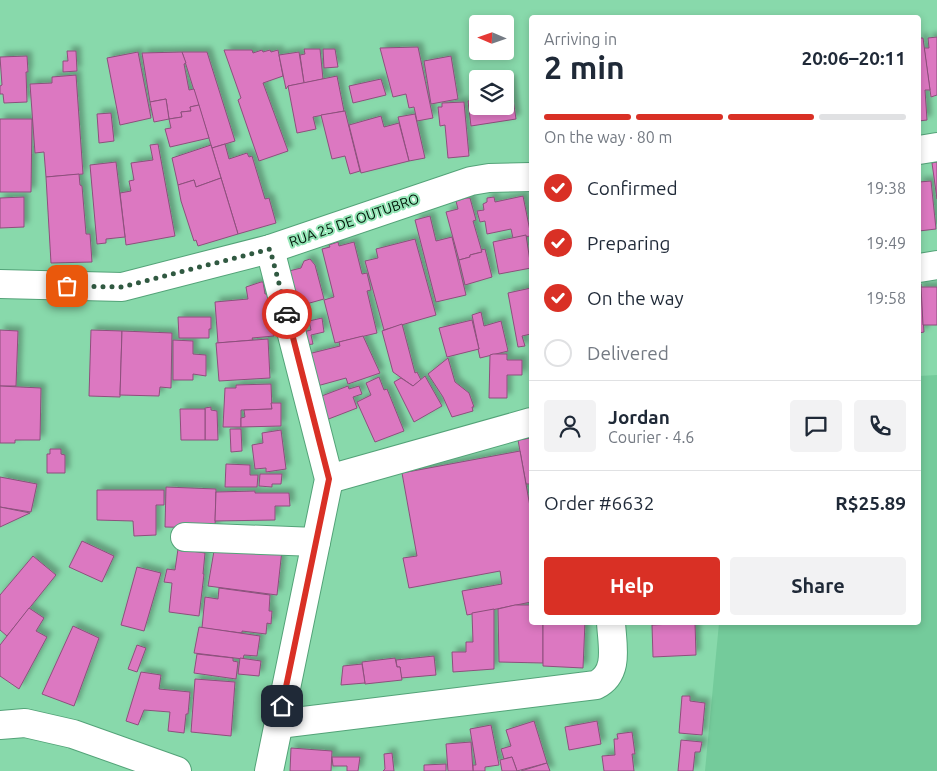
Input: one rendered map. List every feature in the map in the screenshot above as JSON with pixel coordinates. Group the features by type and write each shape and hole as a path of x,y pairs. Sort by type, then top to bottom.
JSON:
{"street":[{"path":"921,150 937,147"},
{"name":"RUA 25 DE OUTUBRO","path":"0,284 122,287 270,249 471,181 489,178 529,177"},
{"path":"269,771 329,479 270,249"},
{"path":"921,268 937,265"},
{"path":"329,479 529,423"},
{"path":"185,537 316,542"},
{"path":"279,724 596,686 604,681 613,664 611,625"},
{"path":"0,702 12,724 73,734 177,771"}],"shaded area":[{"path":"937,375 937,771 705,771 719,625 921,625 921,376"}],"building":[{"path":"937,37 937,95 931,97 924,48 929,48 928,38"},
{"path":"921,38 923,38 930,90 925,90 927,120 921,121"},
{"path":"418,47 433,118 417,121 414,107 409,108 406,94 393,97 380,48"},
{"path":"304,49 320,49 323,79 304,83 300,55 305,54"},
{"path":"323,49 335,49 338,67 324,68"},
{"path":"224,50 252,50 253,53 262,50 263,52 270,50 271,52 278,50 283,76 263,83 288,151 259,161 238,100 241,98"},
{"path":"67,51 76,51 77,71 63,72 63,61 68,61"},
{"path":"138,52 151,118 120,125 107,58"},
{"path":"182,52 207,52 235,141 212,148"},
{"path":"182,52 186,63 184,64 189,90 194,89 199,105 190,107 191,111 181,112 182,117 169,119 166,99 150,102 142,53"},
{"path":"299,52 304,83 288,86 286,89 279,55"},
{"path":"27,56 27,102 4,103 3,94 0,94 0,86 2,85 0,57"},
{"path":"451,56 458,99 431,104 424,61"},
{"path":"76,75 83,174 46,177 44,152 35,153 30,84 52,83 52,77"},
{"path":"337,76 344,111 313,117 316,129 297,133 288,86"},
{"path":"381,79 386,95 353,103 349,86"},
{"path":"166,99 169,119 154,122 150,102"},
{"path":"464,102 469,156 448,158 445,125 440,126 438,107 442,107 442,103"},
{"path":"199,105 209,138 170,147 165,129 171,128 169,119 182,117 181,112 191,111 190,107"},
{"path":"514,106 516,119 471,126 470,115 514,115"},
{"path":"345,111 360,171 350,174 345,156 332,159 321,115"},
{"path":"111,113 114,141 99,143 97,114"},
{"path":"415,114 425,158 409,161 398,117"},
{"path":"381,116 384,127 399,123 409,161 361,173 349,125"},
{"path":"0,119 32,119 31,192 0,192"},
{"path":"158,144 175,236 126,245 120,193 131,191 129,181 134,180 131,163 153,160 150,145"},
{"path":"225,144 229,159 247,153 249,157 252,156 265,199 269,198 276,223 238,234 212,148"},
{"path":"211,145 221,178 196,187 194,180 178,185 172,158"},
{"path":"116,162 125,237 106,239 106,243 97,244 90,165"},
{"path":"937,162 937,199 932,163"},
{"path":"79,174 80,185 82,186 86,234 90,234 92,262 51,263 46,177"},
{"path":"221,178 238,234 198,246 196,240 194,241 181,201 178,185 194,180 196,187"},
{"path":"931,181 936,229 921,231 921,182"},
{"path":"523,196 529,226 529,236 513,238 511,229 487,234 485,221 480,222 477,211 484,210 483,204 487,202 487,198 494,197 495,202"},
{"path":"24,197 24,227 0,228 0,198"},
{"path":"470,198 476,220 473,221 482,252 459,260 446,212 458,209 456,201"},
{"path":"430,216 436,241 452,237 466,295 436,302 415,220"},
{"path":"526,235 529,268 499,274 493,242"},
{"path":"415,239 436,315 384,330 365,261 378,258 376,249"},
{"path":"338,242 339,246 354,242 362,274 367,273 371,290 367,291 377,333 335,343 324,300 334,297 322,249"},
{"path":"485,249 492,277 465,285 459,260 482,252 481,250"},
{"path":"310,259 315,265 324,299 299,306 289,271 301,268 304,261"},
{"path":"263,282 265,294 267,294 274,336 218,343 215,302 248,299 246,287"},
{"path":"921,284 924,332 921,333"},
{"path":"921,287 937,287 937,325 923,325"},
{"path":"529,288 529,334 522,336 525,346 518,347 508,293"},
{"path":"481,312 484,326 501,321 508,351 480,358 472,315"},
{"path":"178,317 211,317 209,338 179,338"},
{"path":"322,318 324,332 311,335 313,344 306,345 303,332 311,330 309,321"},
{"path":"472,320 479,349 447,357 439,328"},
{"path":"402,324 415,373 417,372 421,380 413,386 393,372 382,331"},
{"path":"0,330 18,331 16,386 0,386"},
{"path":"91,330 122,331 120,397 89,396"},
{"path":"122,331 172,333 171,388 160,387 159,396 120,395"},
{"path":"363,336 380,373 348,384 346,378 317,386 308,354 340,346 339,342"},
{"path":"268,339 270,378 219,381 216,343"},
{"path":"173,340 193,341 193,354 206,355 206,376 193,374 193,380 173,380"},
{"path":"507,354 507,360 522,360 522,375 507,375 507,398 489,398 490,355"},
{"path":"448,358 455,382 469,393 474,407 472,407 473,411 452,417 443,397 428,374"},
{"path":"425,376 442,406 414,422 394,382 401,378 413,386"},
{"path":"379,377 384,390 387,389 404,431 375,442 357,402 371,395 366,383"},
{"path":"271,384 272,409 241,410 241,427 223,427 225,388 236,388 236,385"},
{"path":"0,386 41,388 40,440 15,440 15,443 0,443"},
{"path":"348,386 349,389 359,386 362,394 353,397 357,408 326,420 319,397"},
{"path":"271,403 281,403 281,426 241,427 241,418 245,417 244,410 272,409"},
{"path":"211,407 211,410 217,411 218,440 205,440 205,408"},
{"path":"180,409 205,409 205,440 181,440"},
{"path":"230,429 241,429 242,451 231,452"},
{"path":"281,430 286,469 266,472 266,468 255,469 252,445 263,443 262,433"},
{"path":"529,438 529,484 526,484 518,440"},
{"path":"50,449 61,449 61,454 65,455 65,473 47,473 47,454 50,454"},
{"path":"520,451 529,501 529,602 467,615 462,591 502,584 500,571 409,588 403,558 417,556 402,473"},
{"path":"226,464 250,465 250,475 258,475 257,487 225,487"},
{"path":"260,474 282,474 281,484 272,484 272,487 259,486"},
{"path":"0,477 37,484 31,512 0,507"},
{"path":"166,487 216,489 215,528 165,527"},
{"path":"97,490 164,490 164,505 156,505 156,535 134,536 133,521 97,520"},
{"path":"255,491 255,493 289,493 290,506 275,506 275,520 215,521 216,492"},
{"path":"0,507 30,513 0,527"},
{"path":"82,541 114,556 102,582 69,567"},
{"path":"215,545 282,550 277,595 208,586"},
{"path":"178,549 205,553 199,616 169,612 172,583 164,582 167,569 175,570"},
{"path":"33,556 56,575 7,636 0,630 0,595"},
{"path":"137,567 161,573 144,631 121,625"},
{"path":"219,588 270,595 269,611 272,611 271,624 267,623 266,634 202,628 205,597 218,599"},
{"path":"515,605 529,605 529,625 543,625 543,663 499,662 498,609"},
{"path":"29,608 44,618 36,631 47,637 19,689 0,676 0,645"},
{"path":"494,609 494,669 453,672 452,652 466,652 466,642 473,642 472,613"},
{"path":"543,625 585,625 583,668 543,666"},
{"path":"652,625 695,625 696,655 653,657"},
{"path":"73,626 99,638 74,706 42,694"},
{"path":"199,627 260,636 257,656 244,655 243,659 194,653"},
{"path":"137,645 146,648 137,672 128,669"},
{"path":"197,654 233,658 233,661 238,662 236,679 194,673"},
{"path":"434,656 436,675 401,678 400,667 397,667 396,660"},
{"path":"240,658 261,661 259,676 238,674"},
{"path":"395,658 397,667 400,667 402,680 365,684 362,662"},
{"path":"362,664 365,683 341,685 343,666"},
{"path":"141,672 161,675 159,689 190,692 184,733 168,731 170,712 144,710 138,725 126,721"},
{"path":"195,679 235,682 231,736 191,732"},
{"path":"682,696 690,696 690,701 705,703 702,735 679,733"},
{"path":"534,721 547,763 517,771 512,757 504,759 501,749 511,746 506,730"},
{"path":"597,721 601,744 569,750 565,727"},
{"path":"491,725 499,765 485,767 485,771 473,771 473,765 476,765 470,729"},
{"path":"632,732 635,754 632,754 634,771 604,771 602,756 615,755 614,739 618,739 617,734"},
{"path":"681,740 702,742 700,752 695,752 693,771 678,771"},
{"path":"471,742 473,771 448,771 446,744"},
{"path":"291,748 332,751 331,771 290,771"},
{"path":"392,753 394,771 383,771 385,769 384,754"},
{"path":"332,757 360,757 358,771 347,771 347,766 333,766"},
{"path":"512,757 517,771 502,771 500,760"},
{"path":"547,763 550,771 521,771"},
{"path":"446,764 446,771 424,771 424,765"}],"way so far":[{"path":"67,286 122,287 270,249 287,314"}],"route":[{"path":"282,706 329,479 287,314"}]}
